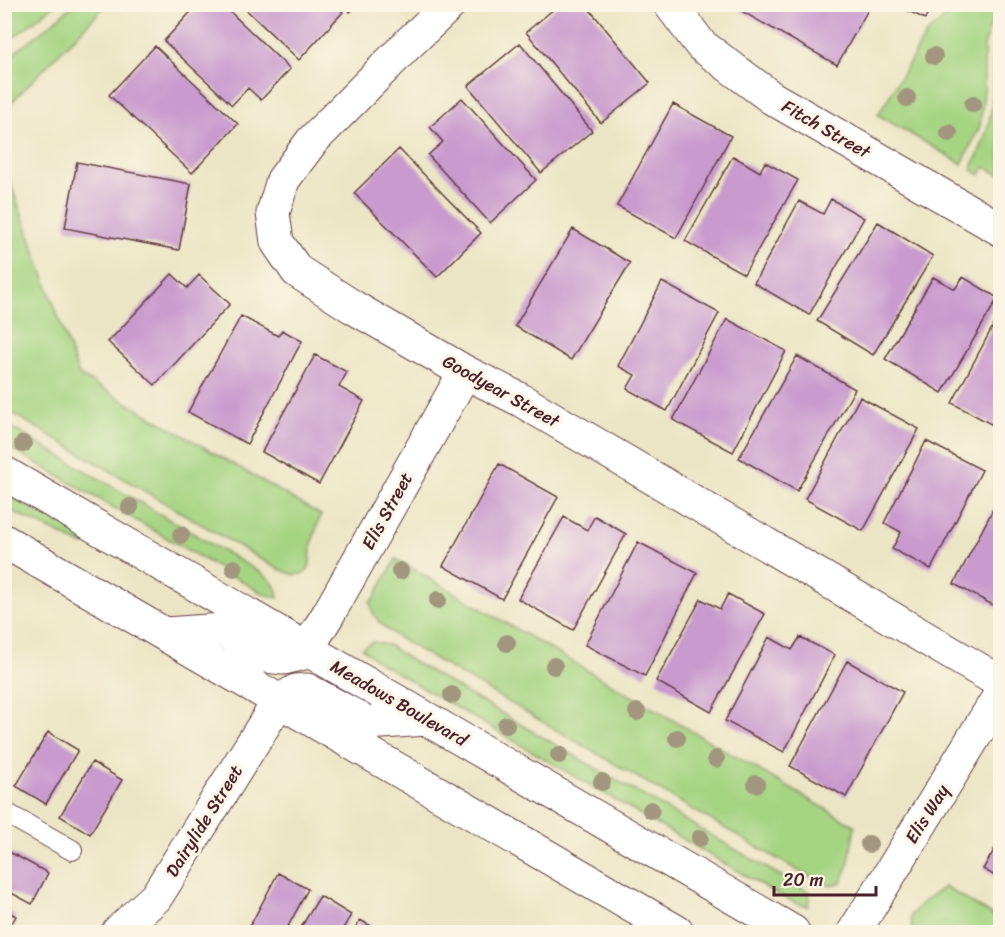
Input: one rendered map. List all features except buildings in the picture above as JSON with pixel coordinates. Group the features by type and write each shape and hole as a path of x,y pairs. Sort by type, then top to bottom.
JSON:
{"street":[{"name":"Goodyear Street","path":"450,4 312,141 283,180 273,213 277,242 297,271 353,307 465,372 519,399 1000,682"},
{"name":"Fitch Street","path":"670,4 701,45 772,98 1000,229"},
{"name":"Elis Street","path":"307,649 465,372"},
{"name":"Meadows Boulevard","path":"4,473 793,933"},
{"path":"4,541 677,933"},
{"path":"165,634 223,630 266,656 284,658 307,649"},
{"path":"279,701 296,691 307,690 367,723 427,719"},
{"name":"Elis Way","path":"854,933 1000,695"},
{"name":"Dairylide Street","path":"118,933 156,897 279,701"}],"lane":[{"path":"4,812 72,850"}],"green space":[{"path":"5,4 55,4 55,5 5,44"},
{"path":"961,4 1000,5 993,16 984,46 984,91 980,126 962,164 878,115 927,33"},
{"path":"73,5 106,5 5,109 5,60"},
{"path":"1000,25 1000,175 985,167 980,175 971,169 982,145 991,112 993,55"},
{"path":"4,165 79,375 321,515 312,544 310,565 306,572 296,574 278,569 5,409"},
{"path":"5,424 261,573 273,583 278,598 264,594 5,445"},
{"path":"4,493 84,536 87,543 82,545 5,508"},
{"path":"396,559 855,826 848,866 841,883 827,885 802,873 396,636 376,618 370,601 373,600"},
{"path":"373,642 388,645 810,893 808,906 777,894 378,662 362,648"},
{"path":"945,887 1000,920 1000,932 912,932 911,915 923,902"}]}
